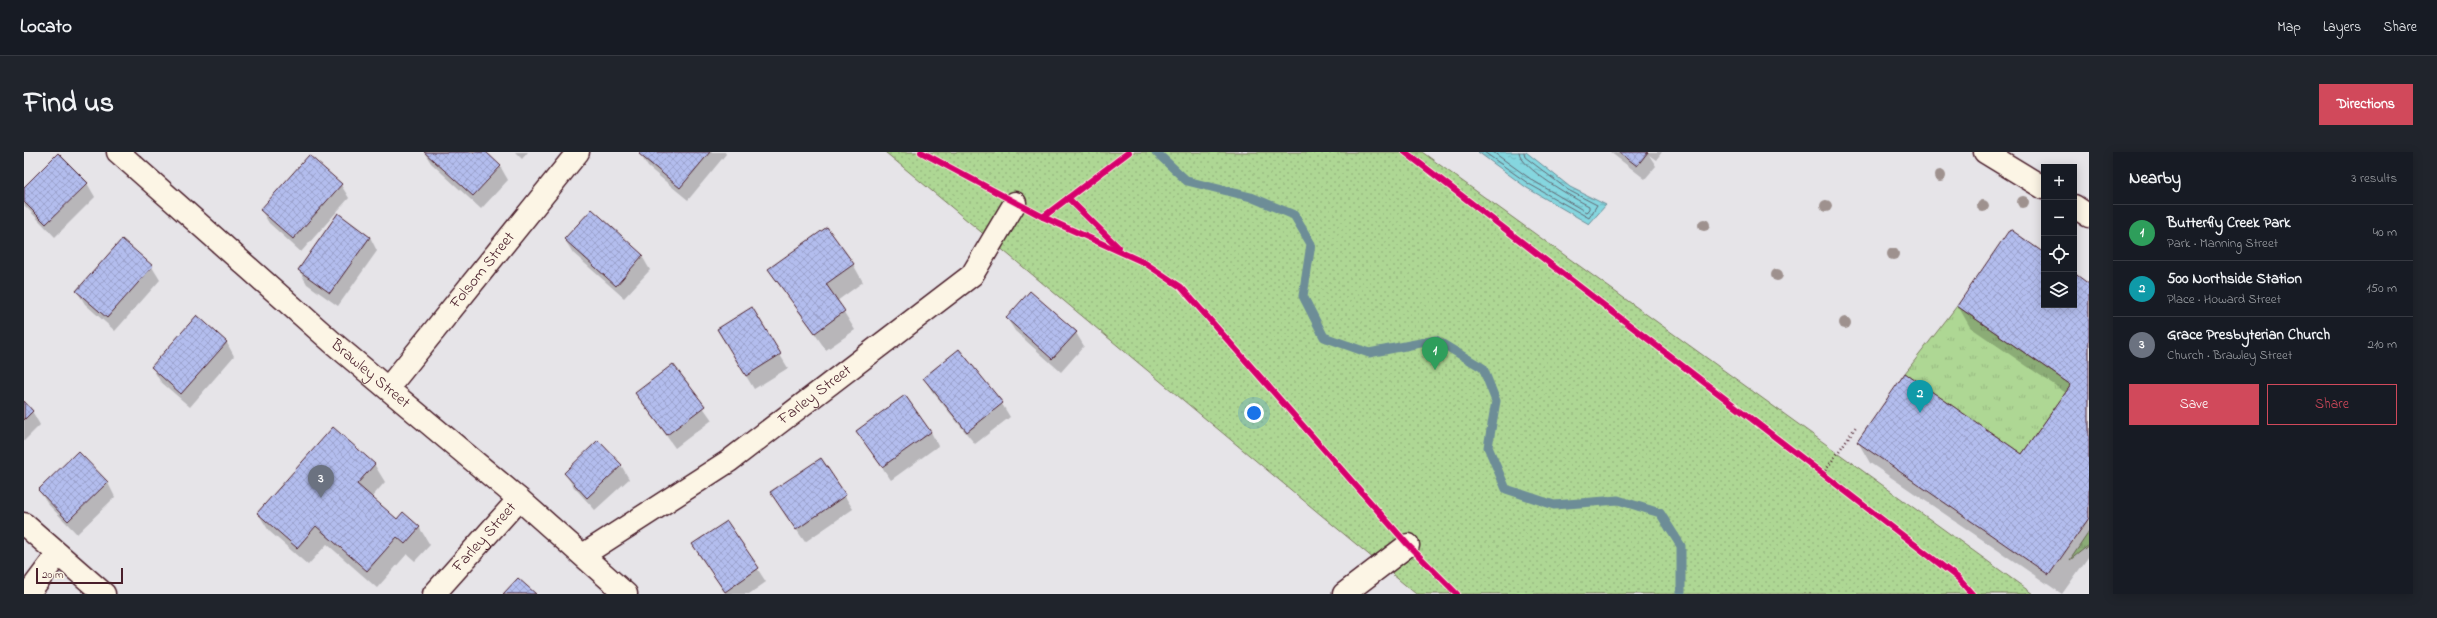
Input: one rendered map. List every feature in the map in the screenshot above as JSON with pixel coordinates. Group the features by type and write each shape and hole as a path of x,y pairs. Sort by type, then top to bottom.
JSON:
{"street":[{"name":"Brawley Street","path":"118,152 326,337 519,498 626,594"},
{"name":"Folsom Street","path":"388,388 578,152"},
{"path":"1987,152 2041,186"},
{"name":"Farley Street","path":"583,555 729,461 972,275 1015,203"},
{"path":"2077,208 2089,216"},
{"name":"Farley Street","path":"434,594 519,498"},
{"path":"24,524 104,594"},
{"path":"1344,594 1408,545"},
{"path":"28,594 58,554"}],"path":[{"path":"1823,474 1857,425"}],"green space":[{"path":"885,152 1422,152 2033,594 1416,594"},
{"path":"1957,306 2071,385 2022,454 1905,373"},
{"path":"2089,532 2089,545 2070,560"}],"water":[{"path":"1478,152 1526,152 1570,187 1606,205 1589,224 1527,188"}],"building":[{"path":"424,152 486,152 501,166 473,196"},
{"path":"640,152 710,152 680,188 639,154"},
{"path":"1619,152 1648,152 1637,166"},
{"path":"58,153 88,183 46,224 24,202 24,187"},
{"path":"309,155 342,184 293,239 260,210"},
{"path":"592,209 643,255 616,286 564,239"},
{"path":"338,213 370,237 330,293 298,270"},
{"path":"827,227 854,264 826,284 845,311 815,333 768,269"},
{"path":"2010,229 2041,251 2041,308 2077,308 2077,275 2089,284 2089,518 2049,575 1857,442 1905,373 2022,454 2071,385 1957,306"},
{"path":"122,239 153,266 107,318 76,291"},
{"path":"1030,291 1077,332 1052,359 1006,318"},
{"path":"752,307 781,354 746,376 717,329"},
{"path":"197,315 227,342 181,394 151,367"},
{"path":"959,349 1003,403 967,432 923,378"},
{"path":"673,364 705,406 667,435 635,393"},
{"path":"905,395 931,432 882,467 856,431"},
{"path":"24,401 33,411 24,420"},
{"path":"333,427 375,464 357,484 397,519 403,512 420,527 405,544 397,537 367,571 316,526 297,548 257,513"},
{"path":"598,440 622,465 587,498 564,473"},
{"path":"78,451 108,482 68,521 38,490"},
{"path":"821,458 846,495 796,530 770,492"},
{"path":"727,521 759,568 725,592 692,544"},
{"path":"518,578 536,594 503,594"}],"waterway":[{"path":"1156,152 1187,181 1251,197 1294,215 1311,244 1303,296 1324,337 1369,353 1436,340 1483,368 1496,401 1488,447 1506,489 1554,505 1618,500 1660,513 1681,546 1681,594"}],"cycle path":[{"path":"921,152 1043,217 1145,263 1181,287 1408,545 1457,594"},
{"path":"1043,217 1129,152"},
{"path":"1405,152 1958,578 1972,594"},
{"path":"1068,198 1118,247"}],"place":[{"name":"Butterfly Creek Park","path":"1435,370"},
{"name":"500 Northside Station","path":"1920,413"},
{"name":"Grace Presbyterian Church","path":"321,498"}]}
